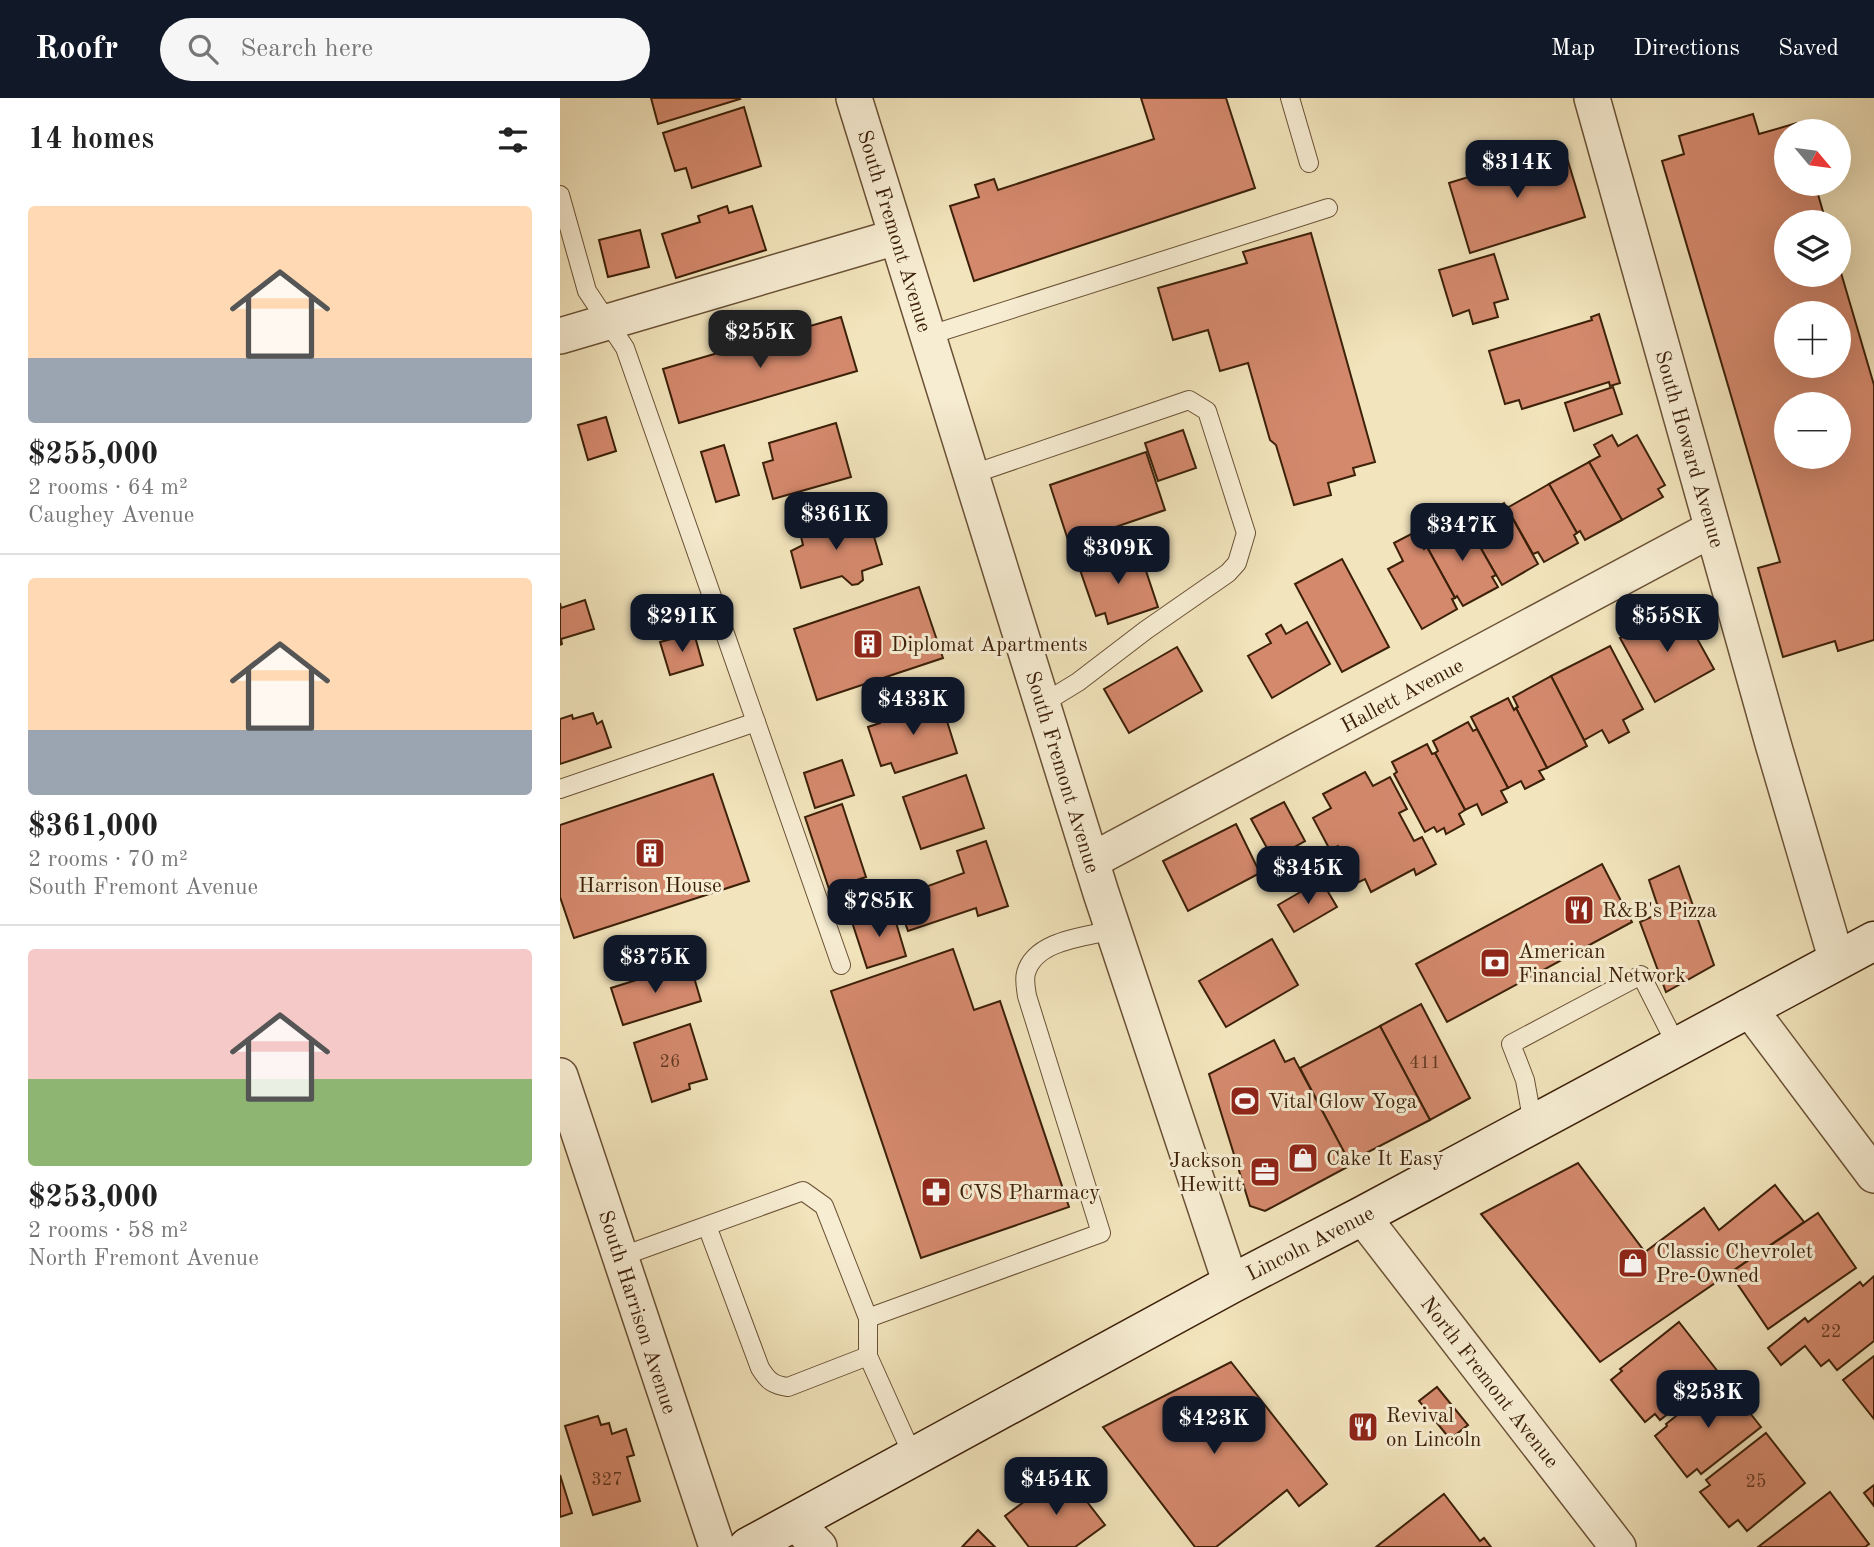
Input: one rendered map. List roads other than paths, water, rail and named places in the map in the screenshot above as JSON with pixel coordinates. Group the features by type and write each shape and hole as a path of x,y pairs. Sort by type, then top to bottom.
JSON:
{"street":[{"name":"South Fremont Avenue","path":"854,98 1091,861 1231,1284"},
{"name":"South Howard Avenue","path":"1592,98 1837,961"},
{"path":"560,336 896,237"},
{"name":"Hallett Avenue","path":"1091,861 1712,528"},
{"name":"Lincoln Avenue","path":"748,1547 807,1534 913,1456 1874,941"},
{"path":"1748,1007 1874,1175"},
{"name":"South Harrison Avenue","path":"560,1076 717,1547"},
{"name":"North Fremont Avenue","path":"1362,1216 1618,1547"}],"lane":[{"path":"1290,98 1309,163"},
{"path":"560,195 587,291 625,348 841,965"},
{"path":"927,336 1328,208"},
{"path":"970,475 1189,400 1208,411 1247,533 1237,563 1228,573 1078,682 1042,704"},
{"path":"560,789 756,722"},
{"path":"868,1318 1101,1233 1027,996 1026,974 1034,956 1052,946 1114,930"},
{"path":"1533,1124 1525,1080 1511,1044 1641,975 1677,1046"},
{"path":"620,1257 803,1191 824,1206 868,1318 868,1356 913,1456"},
{"path":"707,1226 760,1368 767,1380 778,1386 788,1387 868,1356"}],"place":[{"name":"Diplomat Apartments","path":"868,644"},
{"name":"Harrison House","path":"650,853"},
{"name":"R&B's Pizza","path":"1579,910"},
{"name":"American Financial Network","path":"1495,963"},
{"name":"Vital Glow Yoga","path":"1245,1101"},
{"name":"Cake It Easy","path":"1303,1158"},
{"name":"Jackson Hewitt","path":"1265,1172"},
{"name":"CVS Pharmacy","path":"936,1192"},
{"name":"Classic Chevrolet Pre-Owned","path":"1633,1263"},
{"name":"Revival on Lincoln","path":"1363,1427"}]}
